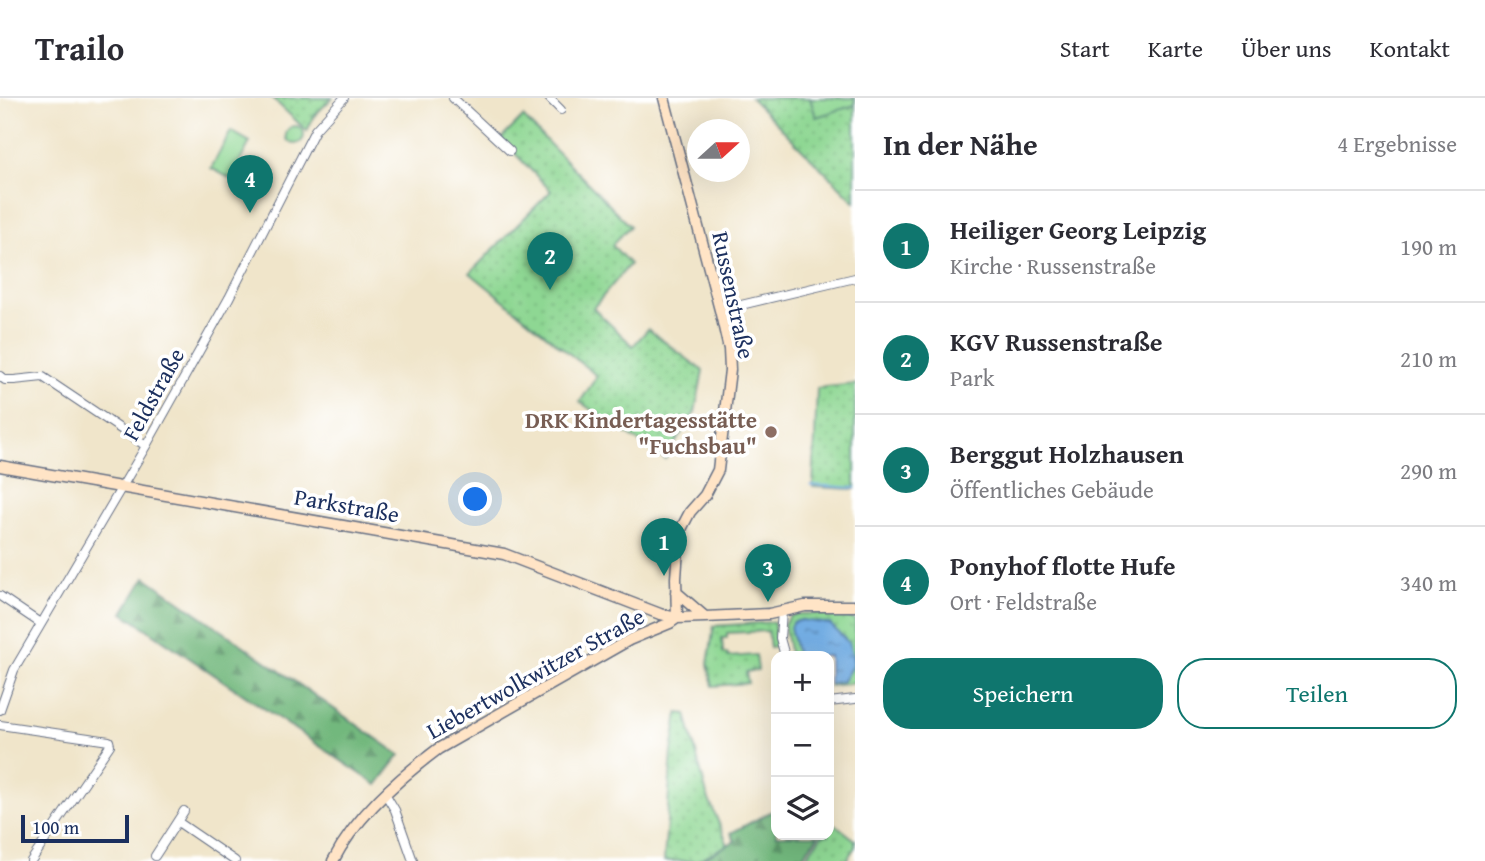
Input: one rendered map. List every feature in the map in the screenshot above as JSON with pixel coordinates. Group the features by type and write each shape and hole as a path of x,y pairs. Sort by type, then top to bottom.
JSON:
{"street":[{"name":"Feldstraße","path":"0,710 14,670 146,446 229,298 315,130 344,98"},
{"path":"453,98 509,152"},
{"path":"549,98 561,110"},
{"name":"Russenstraße","path":"664,98 720,310 729,349 730,370 718,470 705,495 690,512 679,533 677,618"},
{"path":"720,310 855,278"},
{"path":"0,376 5,380 43,377 146,446"},
{"name":"Parkstraße","path":"0,466 504,554 660,614 677,618"},
{"path":"676,592 705,617"},
{"path":"0,596 40,623"},
{"path":"677,618 769,614 805,606 855,606"},
{"path":"782,611 780,638 784,651"},
{"name":"Liebertwolkwitzer Straße","path":"333,861 342,843 358,822 426,758 457,736 499,715 629,640 677,618"},
{"path":"834,701 855,699"},
{"path":"0,725 109,741 110,745 31,861"},
{"path":"386,794 395,810 413,861"},
{"path":"155,856 184,811"},
{"path":"178,822 235,861"}],"green space":[{"path":"272,98 332,98 314,116 307,131"},
{"path":"751,98 810,98 816,116 855,105 855,202"},
{"path":"810,98 855,98 855,105 816,117"},
{"path":"523,117 630,226 612,245 630,264 593,308 633,346 648,329 703,371 695,412 665,459 580,402 597,376 470,273 551,191 501,139"},
{"path":"295,126 301,129 304,135 301,141 295,144 289,141 286,135 289,129"},
{"path":"231,131 250,142 231,179 211,168"},
{"path":"855,384 855,489 813,487 817,388"},
{"path":"145,577 400,755 377,785 123,613"},
{"path":"842,613 855,620 855,683 834,685 834,651 789,651 784,624 790,616"},
{"path":"774,622 776,647 770,648 768,631 727,633 727,638 722,638 723,653 727,653 728,657 756,655 758,670 746,672 748,683 713,686 708,664 714,626"},
{"path":"678,713 686,714 707,795 728,845 697,861 664,861 672,751"},
{"path":"771,812 771,840 815,840 799,861 697,861 735,841 731,833"},
{"path":"834,823 855,840 855,847 846,861 803,861 818,840 834,840"}],"water":[{"path":"802,620 830,624 848,642 853,656 852,666 843,681 834,683 834,651 796,651 790,627 793,622"}],"waterway":[{"path":"811,485 855,488"}],"place":[{"name":"Ponyhof flotte Hufe","path":"250,213"},
{"name":"KGV Russenstraße","path":"550,290"},
{"name":"DRK Kindertagesstätte \"Fuchsbau\"","path":"771,432"},
{"name":"Heiliger Georg Leipzig","path":"664,576"},
{"name":"Berggut Holzhausen","path":"768,602"}]}
